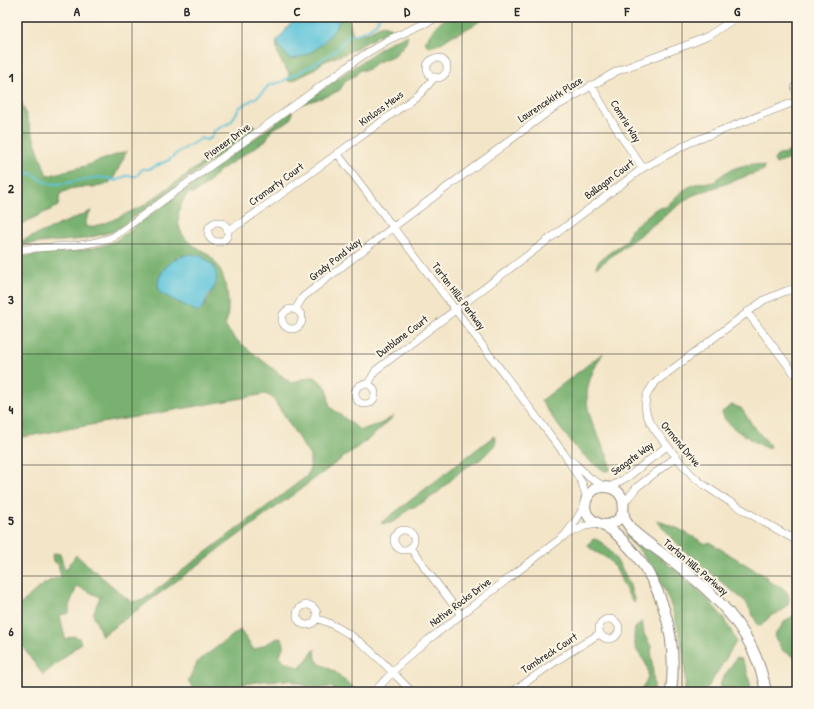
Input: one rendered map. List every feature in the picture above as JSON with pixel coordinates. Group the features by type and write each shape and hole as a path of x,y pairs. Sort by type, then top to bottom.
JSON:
{"street":[{"name":"Pioneer Drive","path":"17,250 96,243 113,237 362,56 388,40 439,17"},
{"name":"Laurencekirk Place","path":"392,228 531,123 591,85 640,61 708,36 737,17"},
{"name":"Kinloss Mews","path":"337,153 421,93 434,78"},
{"path":"797,83 795,88 797,94"},
{"name":"Comrie Way","path":"591,85 620,135 643,168"},
{"name":"Ballagan Court","path":"455,310 643,168 690,143 797,101"},
{"name":"Tartan Hills Parkway","path":"337,153 392,228 563,452 582,483 587,515 592,521 602,525 628,545 647,571 663,605 671,638 674,656 671,692"},
{"name":"Cromarty Court","path":"227,230 243,222 337,153"},
{"name":"Grady Pond Way","path":"295,310 303,298 392,228"},
{"name":"Ormond Drive","path":"797,288 775,295 747,312 651,387 646,401 647,417 652,426 676,457 700,482 797,541"},
{"name":"Dunblane Court","path":"368,384 376,370 455,310"},
{"path":"747,312 797,377"},
{"name":"Seagate Way","path":"607,487 636,471 667,446"},
{"name":"Tartan Hills Parkway","path":"563,452 590,478 619,494 624,506 625,520 632,530 702,584 728,610 752,648 759,666 766,692"},
{"path":"602,525 616,521 637,487 676,457"},
{"path":"586,501 594,490 607,487"},
{"name":"Native Rocks Drive","path":"374,692 392,672 428,640 564,536 575,522 586,501"},
{"name":"Native Rocks Drive","path":"564,536 590,525 602,525"},
{"path":"410,548 461,615"},
{"path":"316,618 337,625 356,638 412,692"},
{"name":"Tombreck Court","path":"512,692 559,659 599,634"}],"green space":[{"path":"341,17 348,17 353,35 362,32 365,34 382,25 392,28 349,52 323,62 312,71 292,81 288,81 289,73 278,54 277,41 279,47 290,59 306,55 321,45 338,24"},
{"path":"450,17 486,17 442,43 429,47 425,42 435,27 440,22"},
{"path":"408,35 406,43 395,55 375,63 367,70 360,70 355,76 346,80 340,90 328,96 302,104 381,48 394,40"},
{"path":"17,89 47,176 85,166 127,151 112,181 97,187 79,187 66,191 60,194 58,206 17,226"},
{"path":"292,111 292,116 289,121 272,129 266,140 219,171 205,186 193,194 189,192 182,203 178,215 179,227 186,239 211,257 221,272 227,290 228,299 225,326 234,338 291,383 309,377 315,377 327,388 330,407 360,430 380,424 394,416 375,434 102,636 93,614 100,597 77,586 69,606 69,613 60,615 65,639 74,636 79,638 81,643 43,675 17,639 17,608 48,581 61,577 58,564 53,561 52,555 55,553 60,554 65,571 76,555 131,602 143,600 307,476 310,467 310,456 272,397 265,394 17,438 17,258 93,248 115,241","holes":["180,255 207,260 214,266 216,274 214,288 203,309 161,274 167,266"]},
{"path":"251,124 256,126 255,129 115,231 84,239 17,245 17,243 91,211 86,220 87,228 106,223 143,206 200,165 243,128"},
{"path":"797,149 797,156 776,164 774,160 777,156"},
{"path":"754,164 764,166 764,170 691,196 596,268 598,262 625,242 632,228 657,208 666,207 689,187 699,183 714,182 732,169"},
{"path":"603,353 596,365 588,385 587,395 593,426 609,461 610,470 605,471 595,465 577,449 541,401"},
{"path":"732,405 741,408 753,426 769,444 770,448 766,448 747,437 728,423 722,412"},
{"path":"494,436 496,441 494,446 481,459 463,469 436,494 417,506 409,508 394,522 386,524 381,523"},
{"path":"656,520 679,529 706,544 709,542 768,578 768,581 782,587 788,594 789,599 786,607 783,610 771,615 761,626 758,625 746,602 685,552"},
{"path":"628,533 689,582 718,611 729,626 736,642 705,692 685,692 683,649 672,607 653,569 640,551 626,536"},
{"path":"593,539 598,540 610,550 630,585 635,600 634,603 611,562 588,546"},
{"path":"797,614 797,658 783,651 774,636 786,620"},
{"path":"642,621 644,634 651,646 653,692 640,692 647,680 648,675 647,666 637,650 634,637 635,628"},
{"path":"240,630 254,650 278,638 282,639 284,643 280,656 284,661 300,668 315,649 316,659 320,664 334,671 356,690 355,692 343,692 330,687 315,689 290,680 263,681 237,685 223,692 195,691 188,681 198,661"},
{"path":"736,658 741,659 747,671 751,692 718,692 722,680"}],"water":[{"path":"296,17 341,17 333,31 321,45 306,55 290,59 279,47 277,41"},
{"path":"191,254 206,259 214,267 217,277 215,287 208,296 203,307 198,312 160,293 158,286 162,273 171,262 184,255"}],"waterway":[{"path":"17,178 31,173 41,180 56,184 100,177 116,181 126,176 137,176 142,169 149,169 169,160 177,153 202,138 206,140 211,138 214,131 231,122 240,107 260,95 269,85 281,82 313,65 337,49 349,35 358,34 371,28 378,21 379,17"}]}
